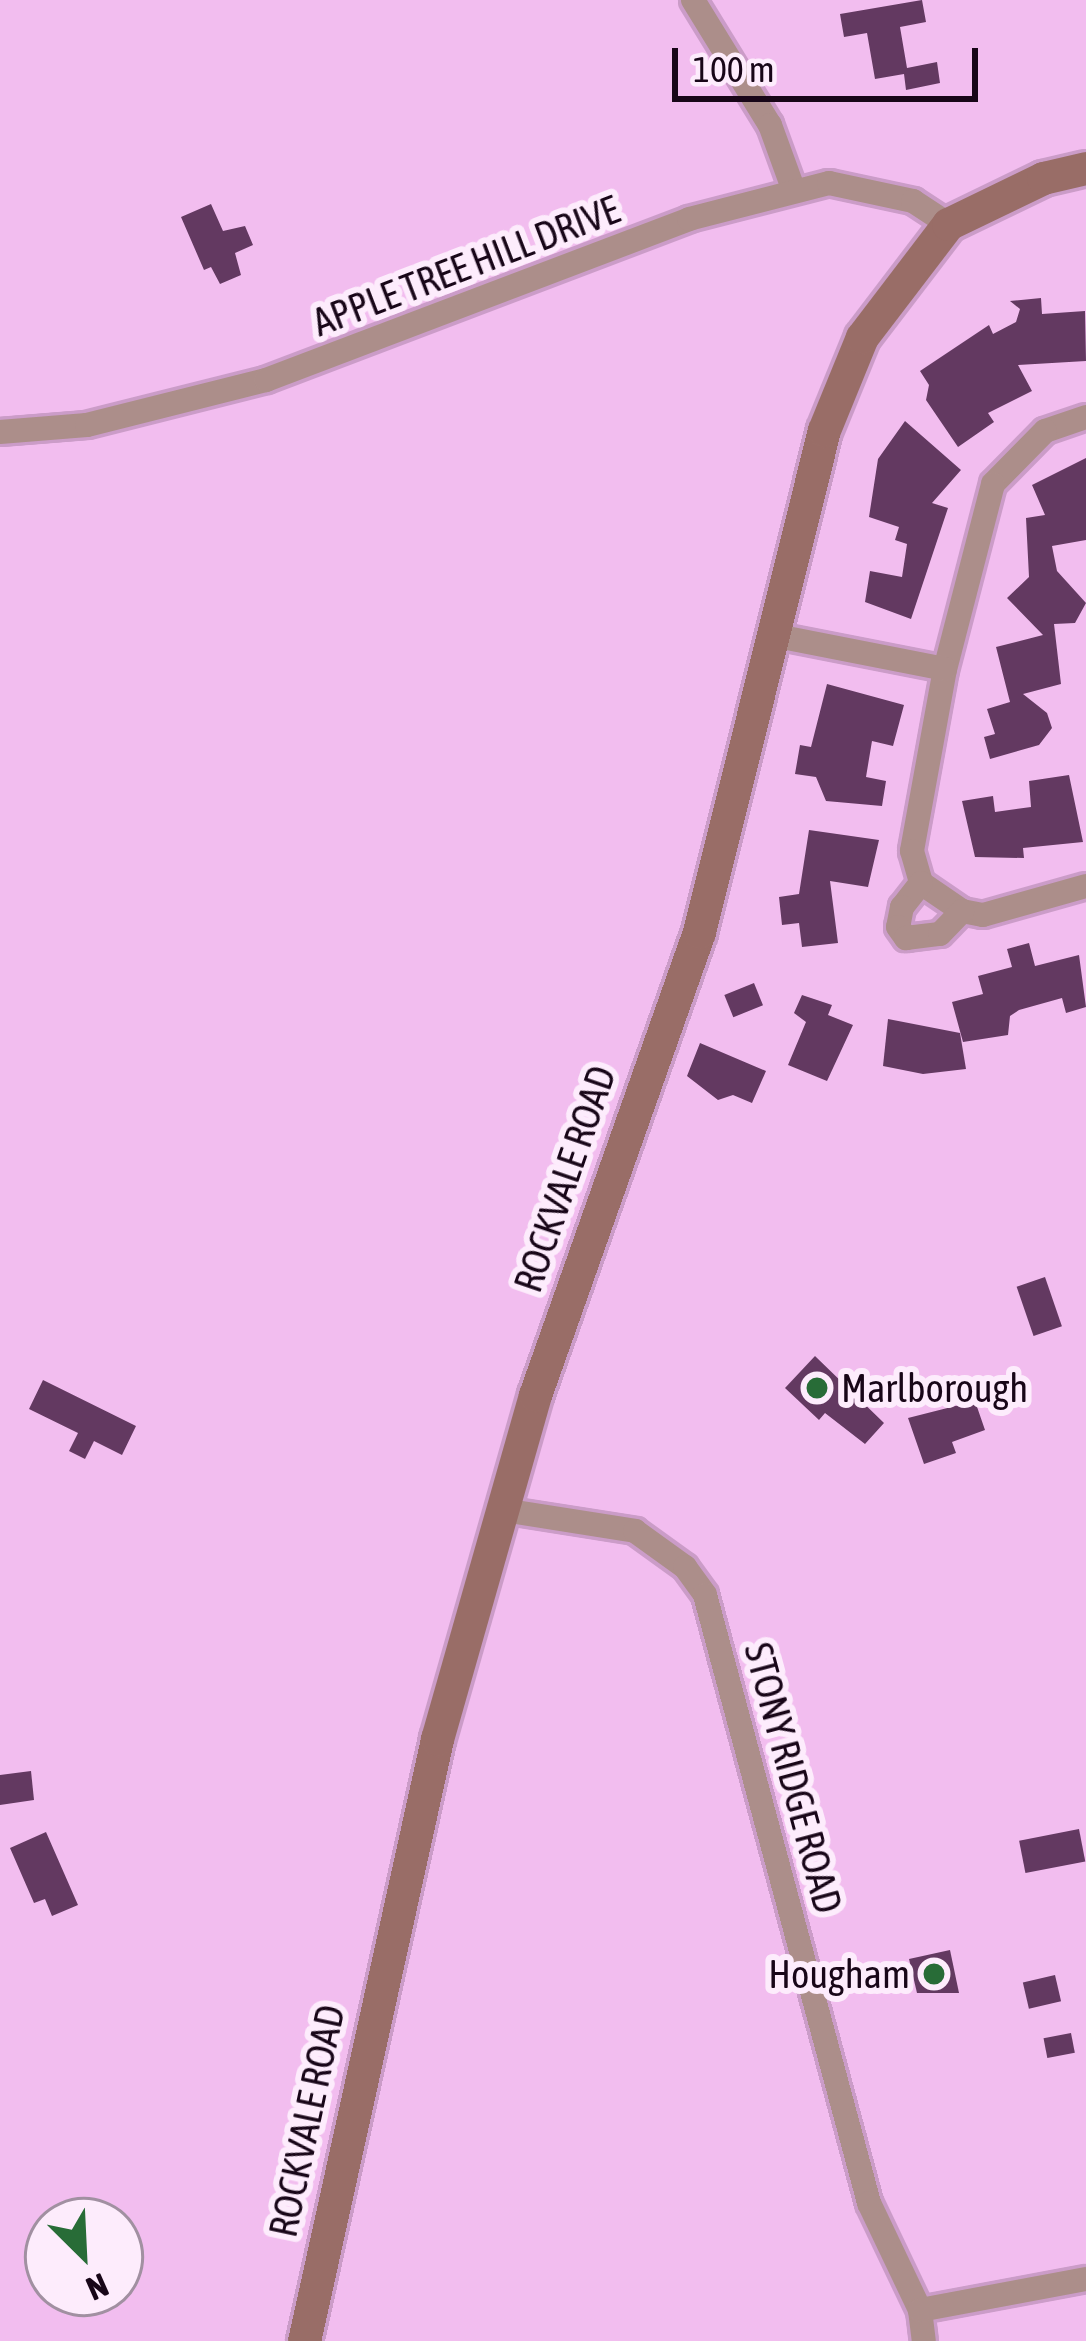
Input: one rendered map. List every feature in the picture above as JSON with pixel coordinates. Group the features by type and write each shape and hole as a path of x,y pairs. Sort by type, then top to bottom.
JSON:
{"street":[{"path":"692,0 770,124 794,191"},
{"name":"ROCKVALE ROAD","path":"304,2341 405,1863 502,1510 608,1175 700,932 824,430 862,337 948,224 1043,178 1086,168"},
{"name":"APPLE TREE HILL DRIVE","path":"0,432 87,425 266,380 689,219 794,191 867,185 938,211 948,224"},
{"path":"1086,418 1045,431 993,484 945,669 911,851 922,883 962,911 983,915 1086,886"},
{"path":"772,635 945,669"},
{"path":"922,883 902,907 898,927 906,938 940,934 962,911"},
{"name":"STONY RIDGE ROAD","path":"502,1510 635,1532 685,1567 705,1595 869,2204 920,2311 924,2341"},
{"path":"920,2311 1086,2279"}],"building":[{"path":"922,0 926,22 900,27 907,68 937,62 940,83 906,90 904,74 875,79 867,33 844,37 840,14"},
{"path":"211,204 223,231 245,226 253,245 235,253 241,275 220,284 211,267 204,270 181,217"},
{"path":"1041,298 1042,314 1085,311 1086,361 1018,365 1032,391 988,413 994,422 958,447 926,400 929,385 920,371 989,325 993,334 1016,322 1020,309 1010,301"},
{"path":"905,421 961,470 932,503 948,508 911,619 865,602 870,571 902,577 907,544 895,540 899,527 869,517 878,459"},
{"path":"1086,458 1086,540 1052,546 1057,571 1086,603 1075,623 1054,624 1061,684 1023,694 1047,713 1052,728 1039,745 990,759 984,737 995,734 987,709 1010,702 996,647 1043,635 1007,598 1029,577 1026,518 1045,515 1032,485"},
{"path":"827,684 904,705 893,746 872,741 866,777 886,781 882,806 826,801 816,777 795,774 800,745 811,747"},
{"path":"1069,775 1083,842 1023,848 1024,858 975,857 962,801 993,796 995,812 1031,807 1029,781"},
{"path":"809,830 879,840 868,887 830,881 838,943 802,947 799,923 782,925 779,897 799,894"},
{"path":"1029,943 1035,966 1079,955 1086,1007 1066,1013 1062,998 1019,1010 1010,1016 1008,1035 963,1042 952,1002 983,994 978,976 1012,967 1007,949"},
{"path":"754,983 763,1005 733,1017 724,995"},
{"path":"802,995 832,1005 828,1015 853,1025 827,1081 788,1065 806,1022 794,1013"},
{"path":"888,1019 960,1033 966,1069 923,1074 883,1066"},
{"path":"700,1043 766,1071 752,1103 733,1095 718,1100 687,1076"},
{"path":"1045,1277 1062,1326 1034,1336 1017,1287"},
{"name":"Marlborough","path":"815,1356 884,1423 865,1444 825,1413 819,1420 785,1388"},
{"path":"43,1380 136,1426 122,1455 94,1441 85,1459 69,1451 78,1433 29,1409"},
{"path":"975,1401 985,1430 952,1442 956,1453 924,1464 908,1418"},
{"path":"31,1771 34,1800 0,1805 0,1775"},
{"path":"1079,1829 1085,1861 1025,1873 1019,1841"},
{"path":"46,1832 78,1905 52,1916 45,1899 34,1903 10,1848"},
{"name":"Hougham","path":"950,1950 959,1993 917,1993 909,1959"},
{"path":"1055,1975 1061,2001 1029,2009 1023,1982"},
{"path":"1071,2033 1075,2053 1047,2058 1044,2038"}],"place":[{"name":"Marlborough","path":"817,1388"},
{"name":"Hougham","path":"934,1974"}]}
